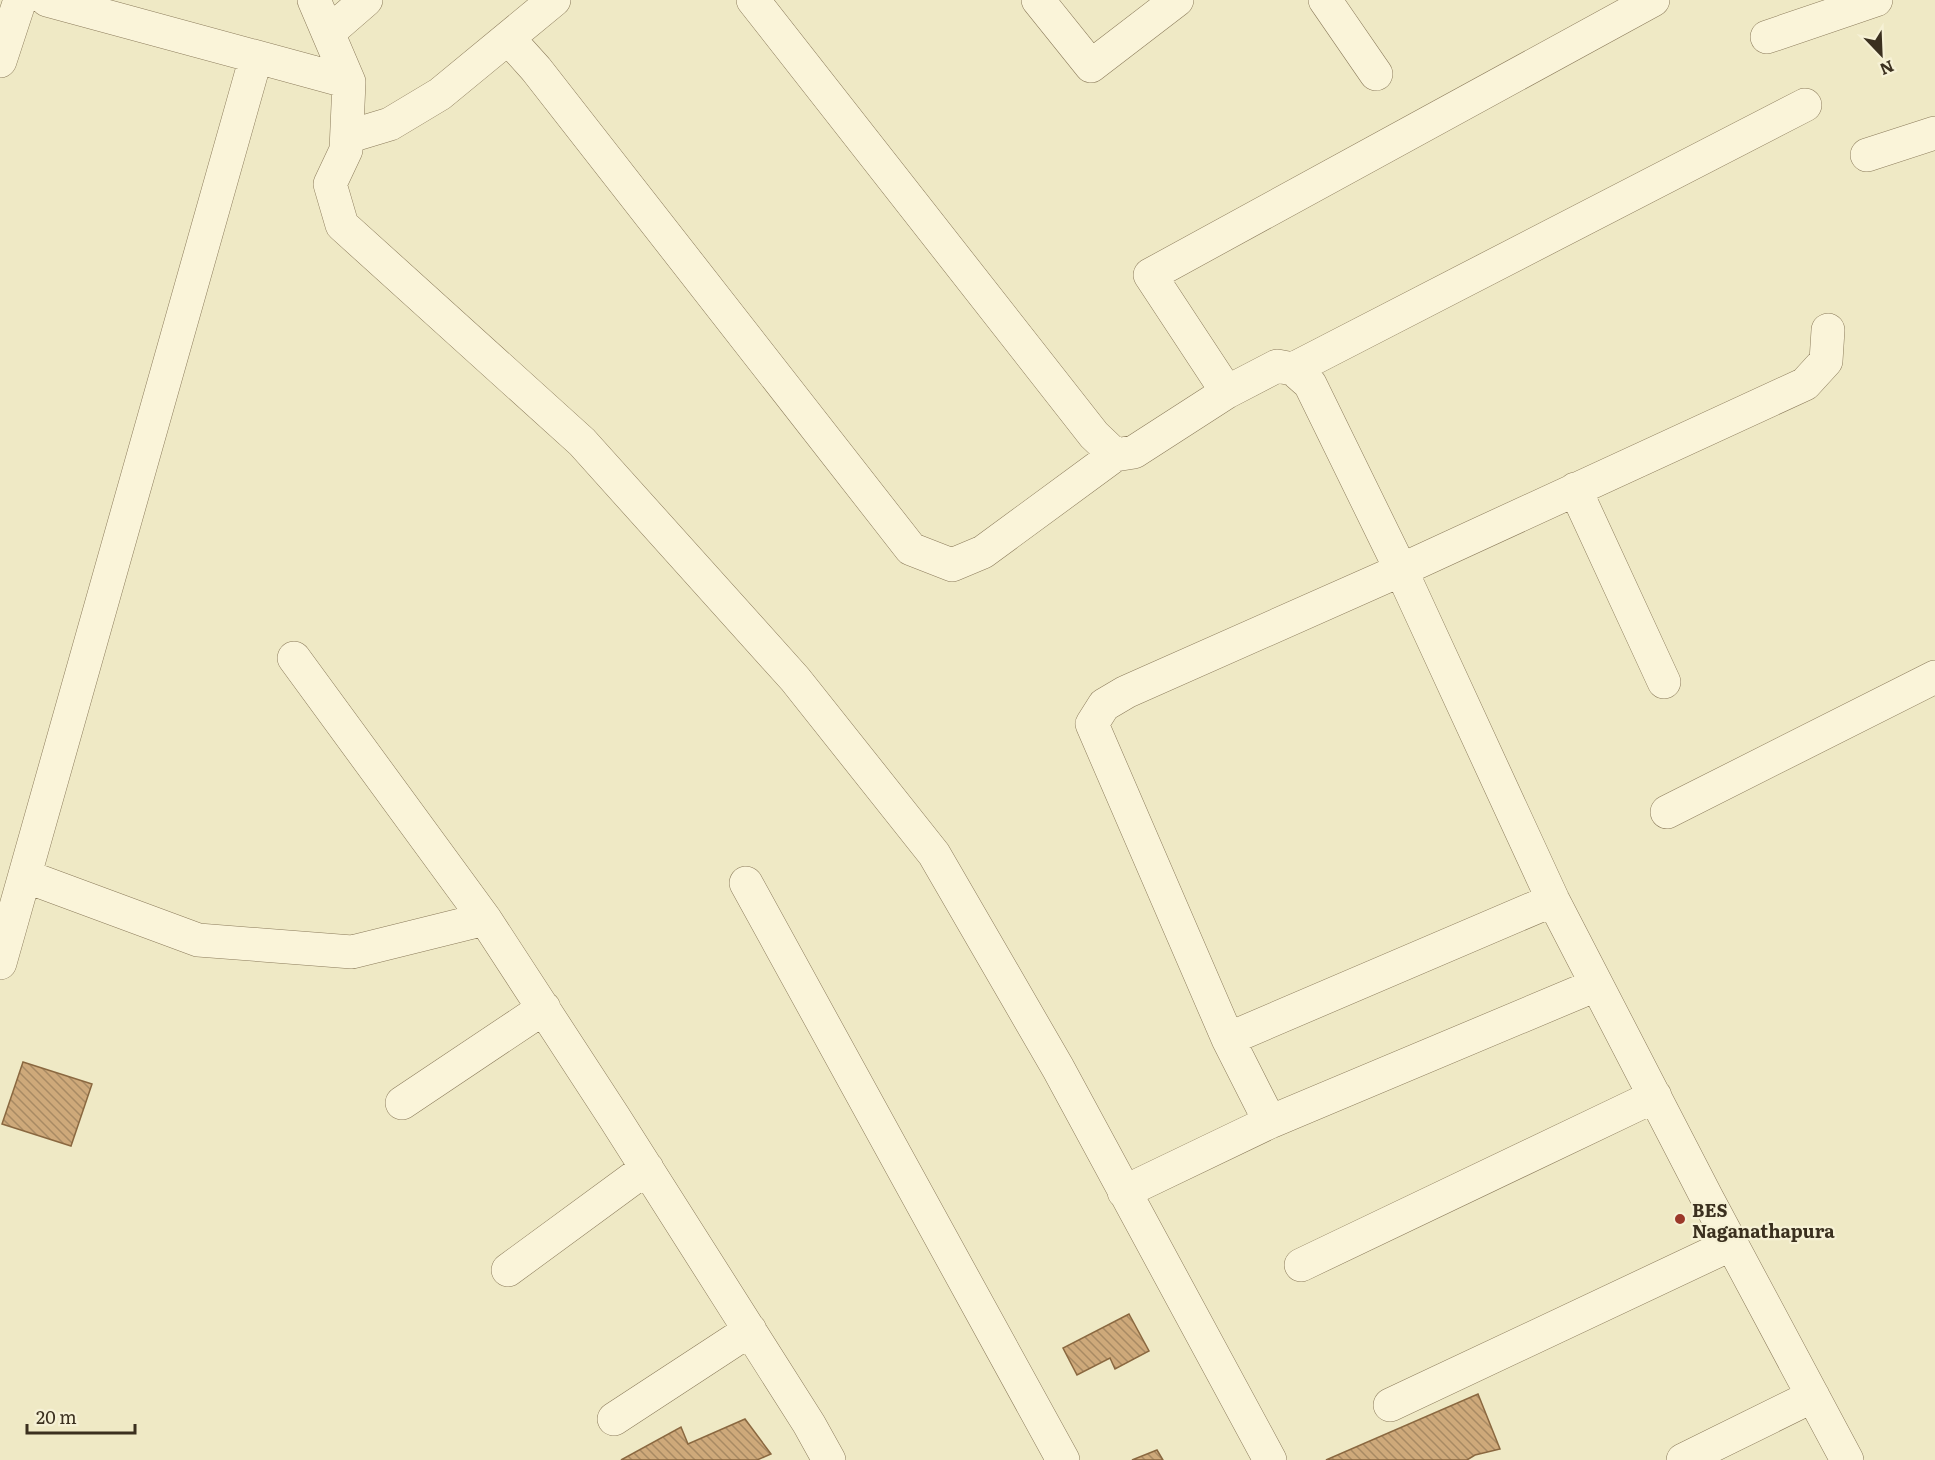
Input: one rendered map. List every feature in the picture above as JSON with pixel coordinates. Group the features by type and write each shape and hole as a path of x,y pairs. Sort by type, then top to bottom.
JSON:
{"street":[{"path":"0,62 20,0"},
{"path":"47,0 349,82"},
{"path":"314,0 349,82 346,150 330,184 342,225 582,442 802,688 934,855 1058,1068 1270,1460"},
{"path":"328,33 366,0"},
{"path":"347,137 390,124 440,94 554,0"},
{"path":"753,0 1094,435 1114,455"},
{"path":"1038,0 1091,66 1177,0"},
{"path":"1325,0 1376,74"},
{"path":"1227,392 1150,275 1653,0"},
{"path":"1767,37 1876,0"},
{"path":"508,38 536,69 911,549 952,565 983,552 1114,455 1134,452 1227,392 1277,366 1293,369 1310,384 1401,570 1553,900 1847,1460"},
{"path":"0,963 256,57"},
{"path":"1293,369 1805,105"},
{"path":"1867,155 1935,133"},
{"path":"1270,1122 1228,1039 1092,724 1104,705 1126,692 1401,570 1805,384 1826,361 1828,330"},
{"path":"1575,489 1664,682"},
{"path":"294,658 485,919 647,1168 829,1460"},
{"path":"1668,812 1935,677"},
{"path":"25,876 198,940 352,952 485,919"},
{"path":"746,883 1063,1460"},
{"path":"1228,1039 1553,900"},
{"path":"1124,1192 1270,1122 1596,985"},
{"path":"402,1103 544,1008"},
{"path":"1301,1266 1654,1096"},
{"path":"508,1270 647,1168"},
{"path":"1390,1405 1732,1244"},
{"path":"614,1419 750,1330"},
{"path":"1690,1459 1813,1396"}],"building":[{"path":"23,1062 92,1084 71,1146 2,1124"},
{"path":"1129,1314 1149,1351 1115,1369 1110,1358 1077,1375 1063,1348"},
{"path":"1478,1394 1500,1449 1475,1455 1467,1460 1326,1460"},
{"path":"745,1419 771,1454 757,1460 621,1460 681,1427 688,1444"},
{"path":"1157,1450 1163,1460 1132,1460"}],"place":[{"name":"BES Naganathapura","path":"1680,1219"}]}
